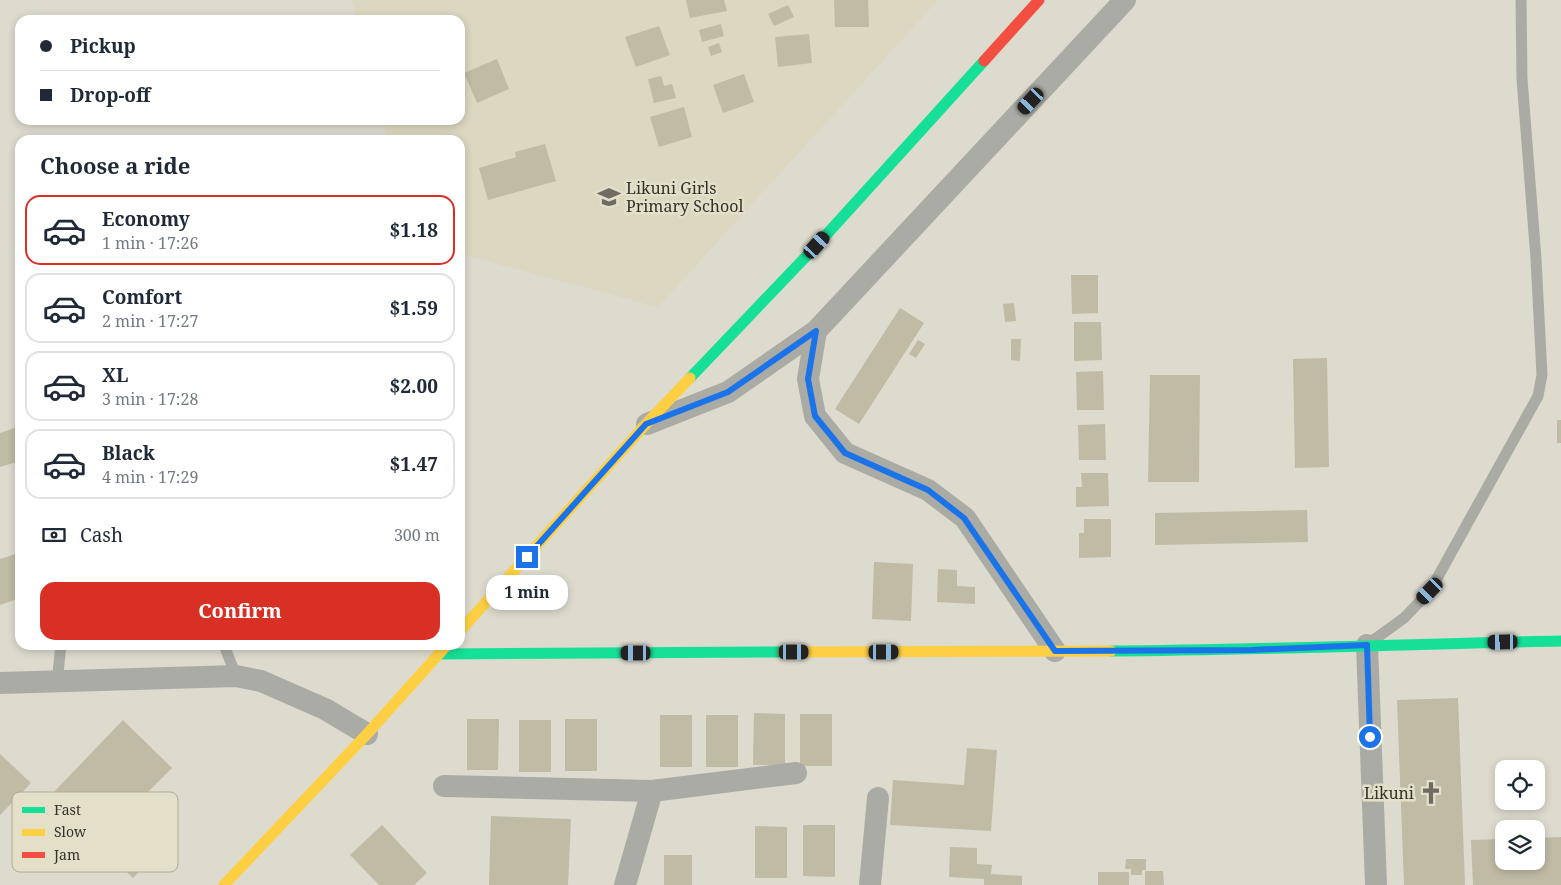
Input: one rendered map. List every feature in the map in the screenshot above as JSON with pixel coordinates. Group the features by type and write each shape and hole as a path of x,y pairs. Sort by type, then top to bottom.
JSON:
{"main road":[{"path":"465,625 646,424 817,245 1039,0"},
{"path":"439,654 1251,650 1367,645 1561,641"},
{"path":"224,885 367,734 443,650"}],"street":[{"path":"646,424 728,392 816,331 1125,0"},
{"path":"816,331 808,379 815,416 845,453 928,490 964,518 1055,651"},
{"path":"1367,645 1376,885"},
{"path":"0,683 236,676 262,681 325,710 367,734"},
{"path":"444,786 652,791 796,773"},
{"path":"625,885 652,791"},
{"path":"870,885 878,798"}],"lane":[{"path":"1367,645 1404,618 1430,591 1538,396 1542,375 1536,259 1522,79 1521,0"},
{"path":"57,682 60,650"},
{"path":"226,650 236,676"}],"shaded area":[{"name":"Likuni Girls Primary School","path":"352,0 938,0 658,307 465,255 465,135 387,135 384,125 465,125 465,15 356,15"}],"building":[{"path":"686,0 724,0 727,11 690,18"},
{"path":"834,0 868,0 869,27 835,27"},
{"path":"788,5 794,17 774,26 768,14"},
{"path":"721,24 724,36 702,42 699,30"},
{"path":"659,26 670,55 636,67 625,37"},
{"path":"809,34 812,63 778,67 775,37"},
{"path":"719,43 722,52 711,56 708,47"},
{"path":"497,59 509,89 477,103 465,73"},
{"path":"744,74 754,102 723,113 713,85"},
{"path":"661,76 664,86 672,84 676,98 654,103 648,79"},
{"path":"684,107 692,137 659,147 650,117"},
{"path":"545,144 556,181 488,200 479,168 516,157 515,152"},
{"path":"1071,275 1098,275 1098,313 1072,314"},
{"path":"1014,303 1016,321 1005,322 1003,304"},
{"path":"900,308 924,323 859,424 835,409"},
{"path":"1074,322 1101,322 1102,360 1074,361"},
{"path":"1011,339 1021,339 1020,361 1011,360"},
{"path":"918,340 925,344 916,358 909,354"},
{"path":"1327,358 1329,467 1295,468 1293,359"},
{"path":"1103,371 1104,410 1077,410 1076,372"},
{"path":"1150,375 1200,375 1199,482 1148,482"},
{"path":"1557,420 1561,420 1561,443 1557,443"},
{"path":"1105,424 1106,460 1079,460 1078,425"},
{"path":"15,428 15,462 0,467 0,433"},
{"path":"1081,473 1108,473 1109,506 1076,507 1076,487 1082,487"},
{"path":"1307,510 1308,542 1155,545 1155,513"},
{"path":"1084,519 1111,519 1111,557 1079,558 1079,533 1084,533"},
{"path":"15,554 15,600 0,605 0,559"},
{"path":"874,562 913,564 911,621 872,619"},
{"path":"938,569 957,570 957,586 975,587 975,604 937,602"},
{"name":"Likuni","path":"1458,698 1465,885 1404,885 1397,700"},
{"path":"754,713 785,714 785,765 753,765"},
{"path":"800,714 832,714 832,766 800,766"},
{"path":"660,715 692,715 692,767 660,767"},
{"path":"706,715 738,715 738,767 706,767"},
{"path":"467,719 499,719 498,770 467,770"},
{"path":"565,719 597,719 597,771 565,771"},
{"path":"123,720 172,768 148,792 54,792"},
{"path":"519,720 551,720 551,772 519,772"},
{"path":"967,748 997,750 991,831 890,825 893,780 964,785"},
{"path":"0,754 31,783 22,792 12,792 12,803 0,815"},
{"path":"491,816 571,819 568,885 489,885"},
{"path":"382,825 427,873 414,885 379,885 350,855"},
{"path":"803,825 835,825 835,877 803,876"},
{"path":"755,826 787,827 787,878 755,878"},
{"path":"1561,837 1561,885 1473,885 1471,840 1495,839 1495,870 1545,870 1545,838"},
{"path":"950,847 977,848 977,864 992,865 991,874 1022,876 1022,885 984,885 984,879 949,877"},
{"path":"664,855 692,855 692,885 664,885"},
{"path":"1126,859 1146,859 1146,870 1142,870 1142,875 1131,875 1131,869 1125,869"},
{"path":"1145,871 1163,871 1164,885 1145,885"},
{"path":"127,872 139,872 133,878"},
{"path":"1098,872 1129,872 1129,885 1098,885"}],"traffic: fast":[{"path":"690,378 817,245 984,61"},
{"path":"1111,651 1561,641"},
{"path":"439,654 783,652"}],"traffic: slow":[{"path":"465,625 646,424 690,378"},
{"path":"224,885 367,734 443,650"},
{"path":"783,652 1111,651"}],"traffic: jam":[{"path":"984,61 1039,0"}],"place":[{"name":"Likuni Girls Primary School","path":"609,197"},
{"name":"Likuni","path":"1431,793"}],"route":[{"path":"527,557 646,424 728,392 816,331 808,379 815,416 845,453 928,490 964,518 1055,651 1251,650 1367,645 1370,737"}]}
